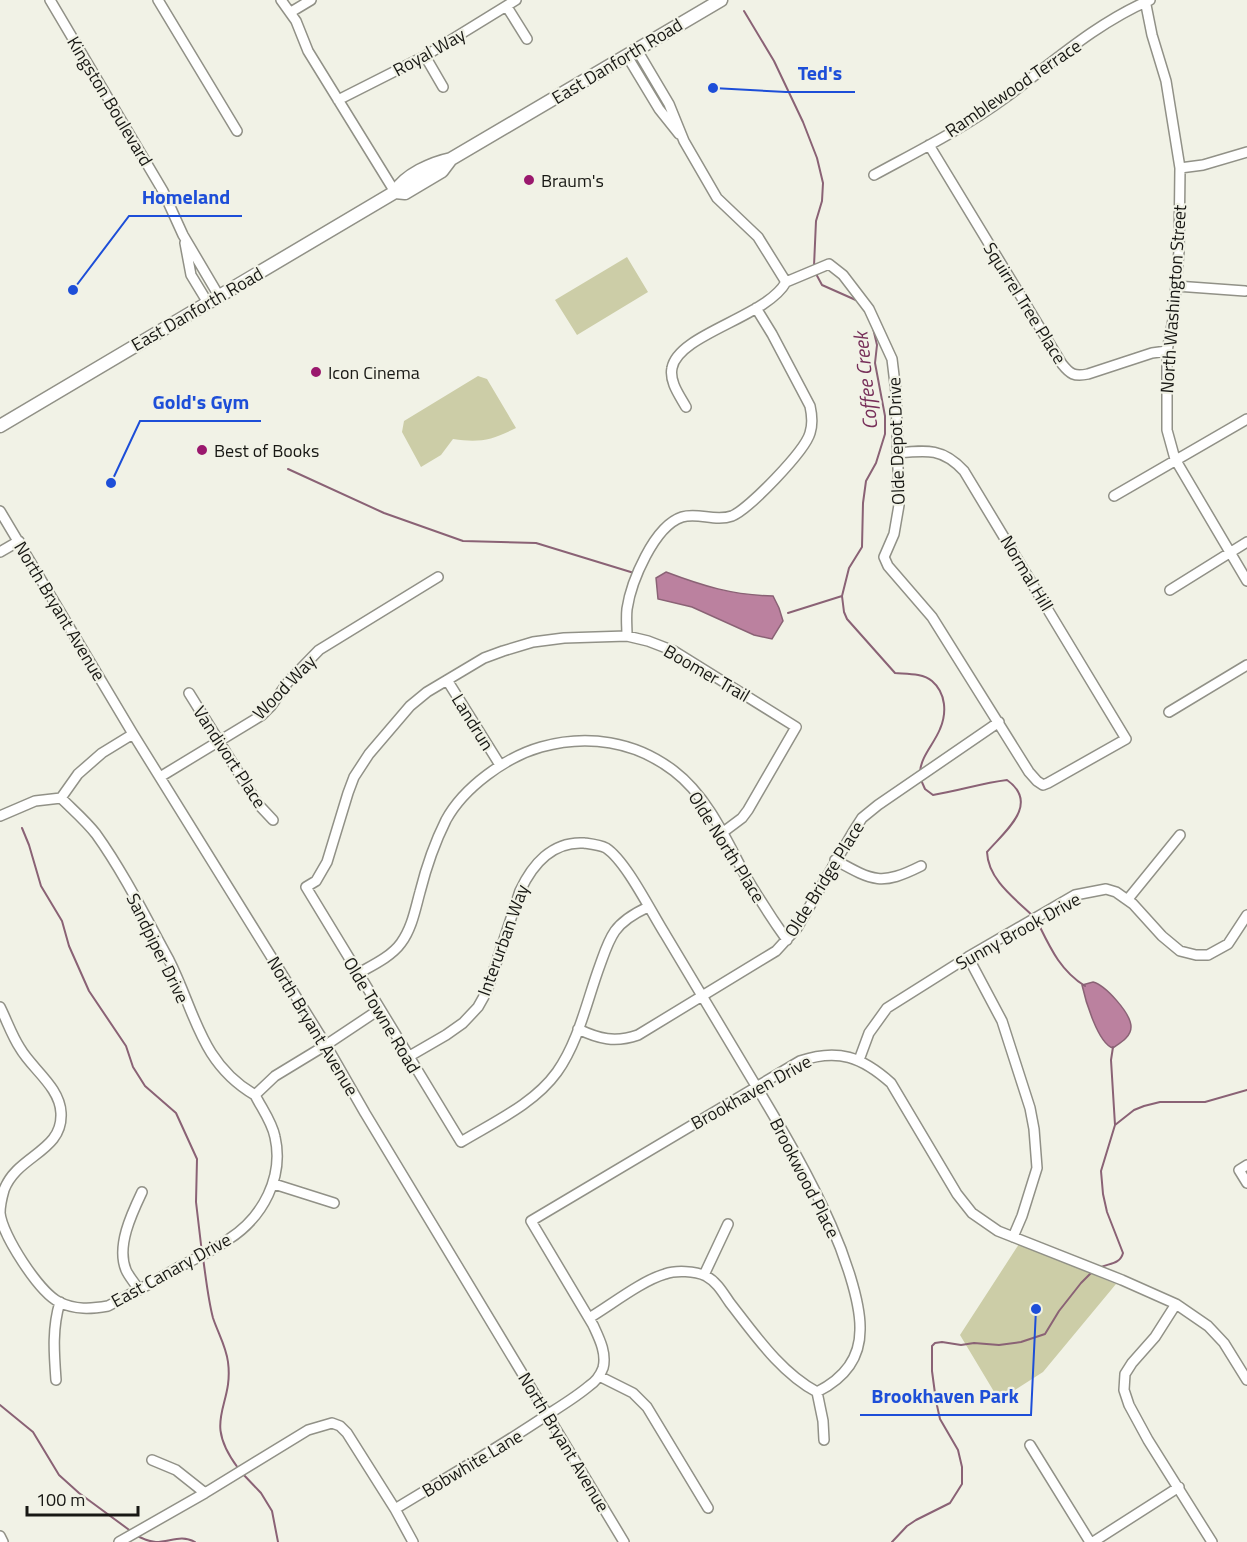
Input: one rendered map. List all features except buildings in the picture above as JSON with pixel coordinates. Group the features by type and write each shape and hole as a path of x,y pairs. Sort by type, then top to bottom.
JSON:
{"main road":[{"name":"East Danforth Road","path":"0,426 394,192 405,193 442,171 451,159 721,0"}],"street":[{"name":"Kingston Boulevard","path":"50,0 163,191 183,235 219,296"},
{"path":"158,0 237,131"},
{"path":"281,0 291,12 308,51 394,192"},
{"path":"291,12 311,0"},
{"name":"Royal Way","path":"338,100 425,56 516,0"},
{"name":"Ramblewood Terrace","path":"874,175 988,109 1077,44 1147,0"},
{"name":"North Washington Street","path":"1147,0 1152,35 1166,81 1180,168 1179,251 1167,351 1167,430 1175,459 1247,581"},
{"path":"507,7 527,39"},
{"path":"632,53 669,104 684,141 717,198 758,237 786,282 781,290 756,308 680,352 671,369 673,381 686,407"},
{"path":"425,56 443,87"},
{"name":"Squirrel Tree Place","path":"928,145 1070,374 1077,377 1088,375 1152,353 1167,351"},
{"path":"1180,168 1203,165 1247,152"},
{"name":"Kingston Boulevard","path":"183,235 191,275 208,303"},
{"name":"Olde Depot Drive","path":"786,282 829,264 843,275 869,309 892,359 896,393 899,505 894,534 884,557 888,566 932,617 1029,772 1043,785 1060,778 1126,739"},
{"path":"1176,286 1245,291"},
{"path":"627,636 627,609 639,569 670,523 688,516 712,518 732,516 779,474 804,446 810,434 812,419 810,406 756,308"},
{"path":"1114,496 1247,419"},
{"name":"Normal Hill","path":"898,453 927,450 942,454 954,460 964,471 1126,739"},
{"name":"North Bryant Avenue","path":"0,511 133,734 326,1045 624,1542"},
{"path":"0,552 19,541"},
{"path":"1170,590 1247,542"},
{"name":"Wood Way","path":"160,777 253,721 271,706 288,682 319,650 438,577"},
{"name":"Boomer Trail","path":"306,887 316,880 327,862 354,777 369,754 410,706 427,692 484,658 534,642 575,637 627,636 648,641 674,651 796,727 748,810 742,818 722,833"},
{"path":"1169,712 1247,665"},
{"name":"Landrun","path":"447,680 500,765"},
{"name":"Vandivort Place","path":"189,693 258,804 273,820"},
{"name":"Olde Bridge Place","path":"578,1029 596,1038 623,1040 651,1028 776,951 797,928 835,860 862,818 999,722"},
{"path":"0,816 36,801 62,798 83,769 102,753 133,734"},
{"name":"Olde North Place","path":"357,974 400,944 410,927 439,834 447,818 473,788 500,765 532,749 576,740 593,739 630,747 674,771 700,800 787,940"},
{"name":"Sandpiper Drive","path":"62,798 84,820 110,854 170,963 207,1047 232,1078 255,1095"},
{"path":"1128,899 1180,835"},
{"name":"Interurban Way","path":"408,1057 454,1029 478,1006 487,991 526,877 549,852 562,846 577,843 604,847 621,863 703,996"},
{"path":"835,860 875,879 886,880 900,877 921,866"},
{"name":"Olde Towne Road","path":"306,887 461,1142 535,1095 557,1071 573,1044 578,1029"},
{"name":"Sunny Brook Drive","path":"859,1060 869,1033 887,1008 968,957 1075,895 1106,889 1128,899 1162,936 1180,951 1196,955 1208,955 1228,944 1247,915"},
{"path":"578,1029 606,947 614,932 624,921 648,907"},
{"path":"968,957 993,1001 1009,1039 1034,1129 1037,1168 1013,1237"},
{"name":"Brookwood Place","path":"703,996 805,1170 833,1228 858,1305 860,1331 854,1361 841,1378 817,1392"},
{"path":"0,1007 20,1048 50,1086 61,1110 58,1132 40,1151 17,1168 10,1179 4,1190 0,1214 5,1229 33,1279 46,1294 60,1302 55,1319 53,1342 56,1380"},
{"path":"255,1095 275,1076 380,1009"},
{"name":"Brookhaven Drive","path":"599,1376 603,1368 604,1355 600,1340 531,1221 800,1061 818,1055 835,1055 859,1060 891,1083 957,1194 972,1213 998,1231 1122,1280 1176,1305 1208,1326 1224,1343 1247,1380"},
{"name":"East Canary Drive","path":"60,1302 76,1308 92,1309 108,1306 230,1239 257,1212 274,1184 276,1172 275,1137 270,1121 255,1095"},
{"path":"1243,1167 1247,1183"},
{"path":"274,1184 334,1203"},
{"path":"139,1290 126,1270 123,1256 133,1211 142,1192"},
{"path":"704,1275 728,1224"},
{"path":"589,1318 666,1273 704,1275 720,1288 791,1374 802,1384 817,1392 824,1440"},
{"path":"1176,1305 1155,1337 1132,1363 1125,1374 1124,1383 1129,1405 1212,1542"},
{"path":"547,1415 582,1392 599,1376 633,1393 647,1407 708,1508"},
{"name":"Bobwhite Lane","path":"395,1509 547,1415"},
{"path":"119,1542 308,1431 332,1423 340,1426 347,1433 413,1542"},
{"path":"1030,1444 1092,1542 1179,1487"},
{"path":"152,1460 176,1470 205,1493"},
{"path":"0,1536 3,1542"}],"green space":[{"path":"627,257 648,292 577,335 555,300"},
{"path":"478,376 487,379 516,428 486,439 471,441 453,439 441,455 421,467 402,432 404,421"},
{"path":"1019,1244 1116,1284 1043,1372 999,1400 960,1335"}],"shaded area":[{"path":"666,572 718,589 773,596 783,621 772,639 754,635 692,607 658,599 656,578"},
{"path":"1093,982 1104,988 1116,1000 1130,1021 1131,1031 1113,1048 1107,1045 1097,1030 1086,1000 1082,985"}],"waterway":[{"name":"Coffee Creek","path":"744,11 774,61 817,158 823,183 822,201 816,221 814,266"},
{"name":"Coffee Creek","path":"815,272 822,285 858,301"},
{"name":"Coffee Creek","path":"873,328 877,345 875,363 885,416 885,434 876,463 866,481 862,547 849,568 842,596 847,619 895,673 914,674 928,678 937,686 943,697 942,723 925,755 920,772"},
{"path":"288,469 384,513 463,541 536,543 634,573"},
{"path":"788,613 842,596"},
{"name":"Coffee Creek","path":"921,780 925,789 933,795 1007,780 1017,789 1021,799 1020,808 1010,827 987,852 988,862 1003,887 1032,915"},
{"path":"22,828 41,886 62,921 69,946 89,991 126,1046 133,1067 145,1086 176,1113 197,1159 196,1202 202,1253"},
{"name":"Coffee Creek","path":"1036,919 1061,965 1085,986"},
{"name":"Coffee Creek","path":"1099,1268 1116,1262 1123,1253 1107,1212 1101,1171 1115,1125 1111,1060 1113,1047"},
{"path":"1115,1125 1134,1110 1144,1106 1160,1102 1205,1102 1247,1090"},
{"path":"203,1258 211,1311 226,1350 228,1362 229,1378 220,1425 227,1451 238,1468"},
{"name":"Coffee Creek","path":"892,1542 907,1526 950,1503 962,1484 962,1467 958,1450 940,1419 936,1401 932,1371 932,1346 942,1342 961,1345 974,1343 999,1345 1021,1342 1045,1334 1059,1311 1092,1272"},
{"path":"0,1405 33,1432 59,1475 79,1493 132,1532"},
{"path":"241,1472 261,1493 272,1511 278,1542"},
{"path":"137,1536 153,1542 180,1538 195,1542"}],"place":[{"name":"Ted's","path":"713,88"},
{"name":"Braum's","path":"529,180"},
{"name":"Homeland","path":"73,290"},
{"name":"Icon Cinema","path":"316,372"},
{"name":"Best of Books","path":"202,450"},
{"name":"Gold's Gym","path":"111,483"},
{"name":"Brookhaven Park","path":"1036,1309"}]}
